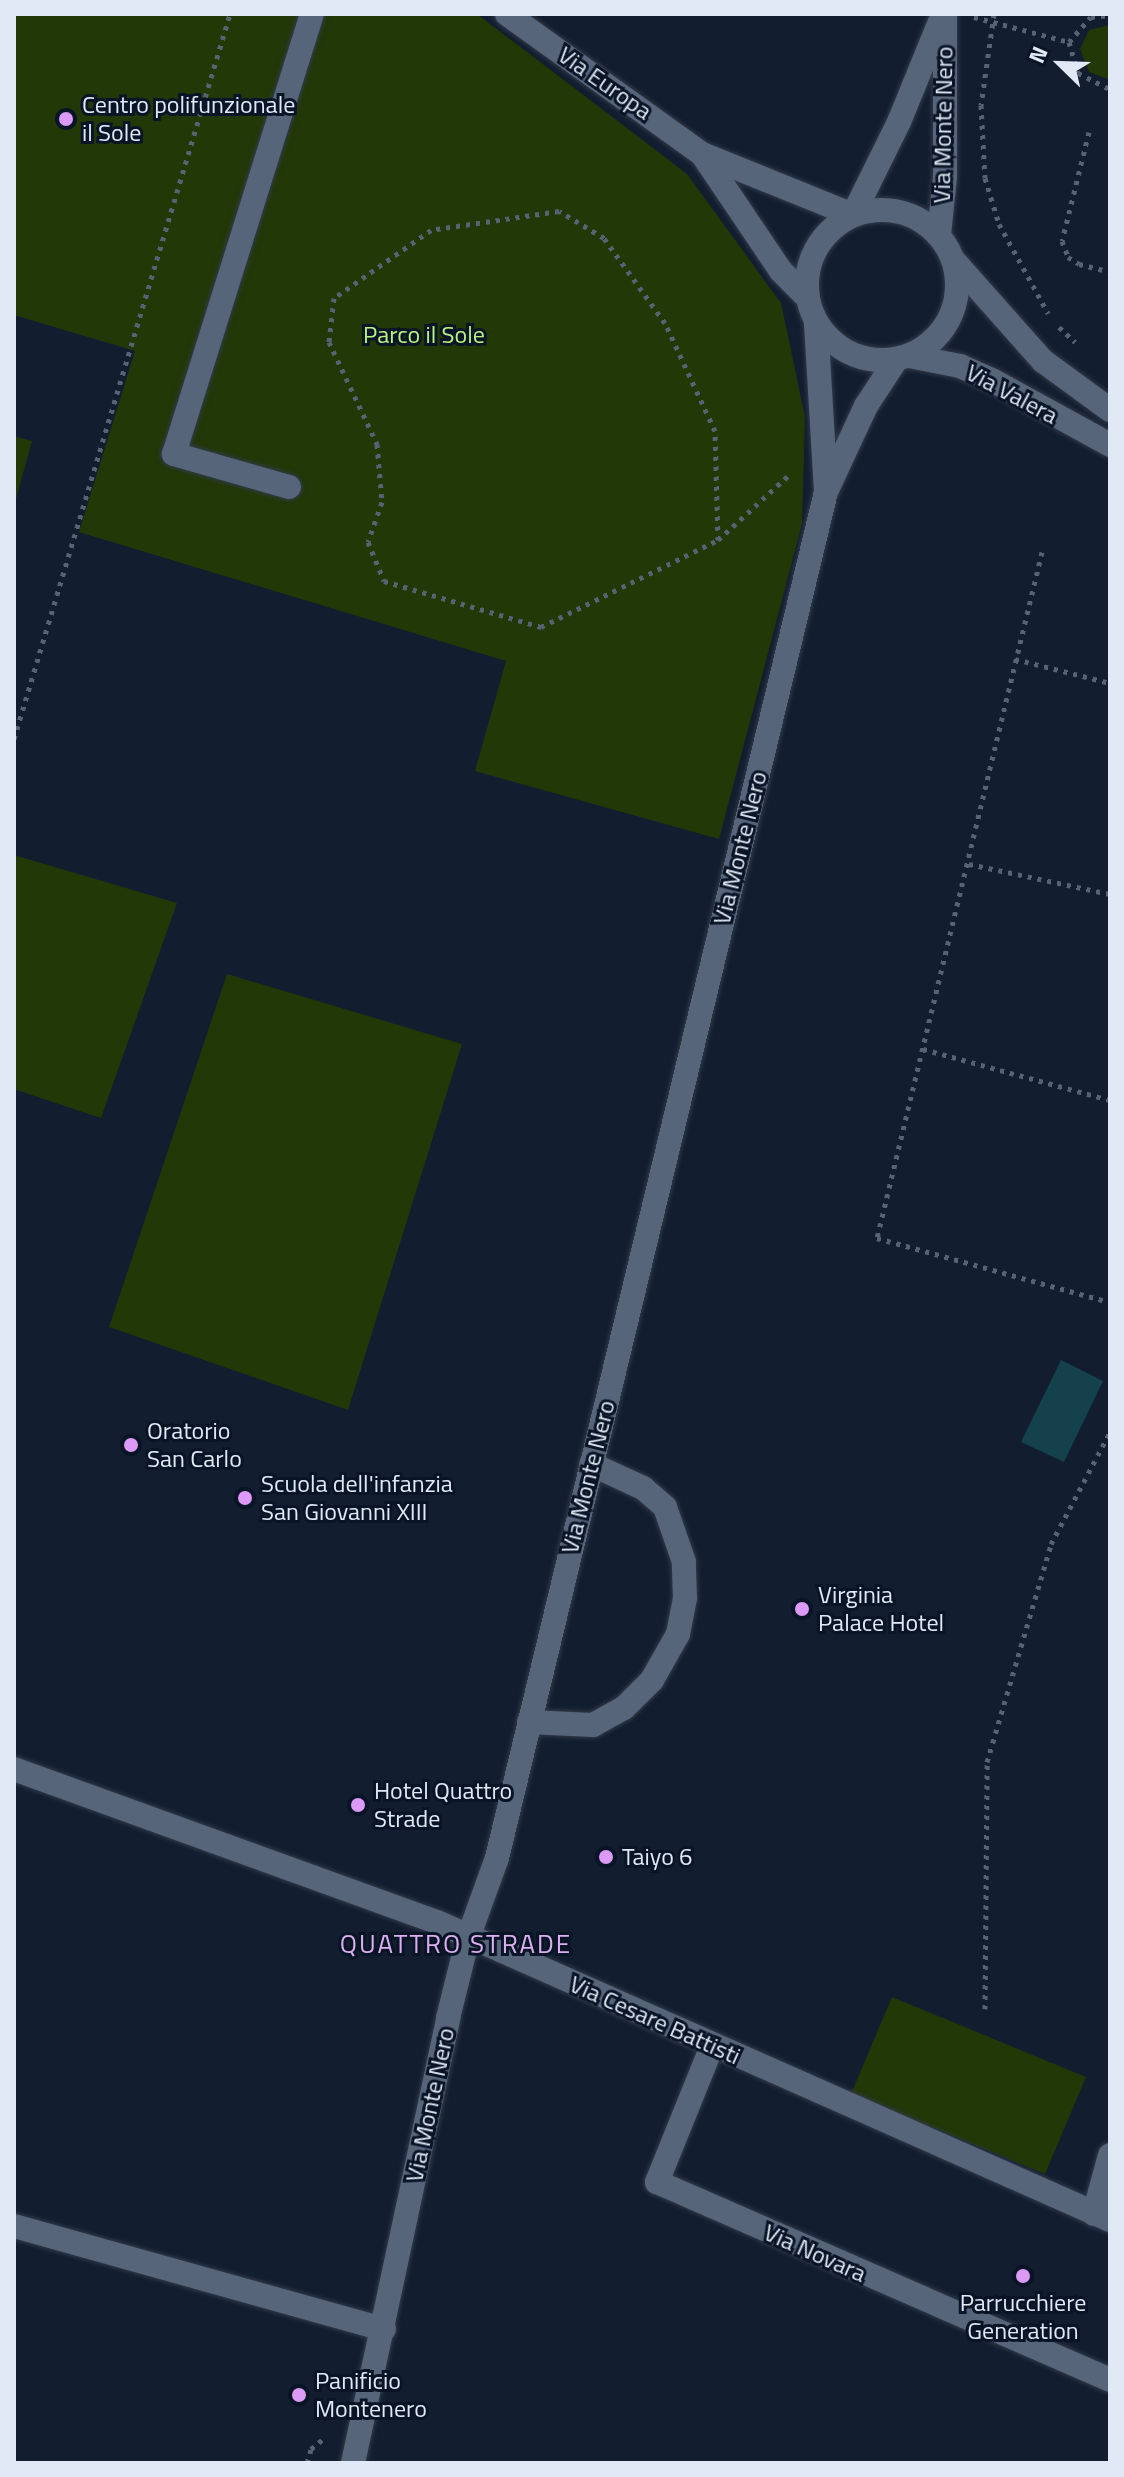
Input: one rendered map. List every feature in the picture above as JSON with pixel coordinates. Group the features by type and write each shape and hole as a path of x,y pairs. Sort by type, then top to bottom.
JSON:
{"street":[{"path":"289,487 174,454 312,14"},
{"name":"Via Europa","path":"507,14 702,154 853,215"},
{"name":"Via Monte Nero","path":"853,215 899,122 944,14"},
{"name":"Via Monte Nero","path":"939,235 945,177 944,14"},
{"name":"Via Europa","path":"702,154 781,271 807,297"},
{"path":"897,211 939,235 955,262 957,294 948,321 933,341 903,358 870,360 846,351 816,323 807,297 808,273 817,246 853,215 897,211"},
{"name":"Via Valera","path":"955,262 1043,361 1110,410"},
{"name":"Via Monte Nero","path":"816,323 826,492"},
{"name":"Via Monte Nero","path":"353,2463 468,1938 497,1858 826,492 866,406 903,358"},
{"name":"Via Valera","path":"903,358 960,366 992,380 1110,445"},
{"path":"529,1722 593,1725 624,1708 652,1680 678,1634 685,1598 684,1562 665,1507 643,1488 591,1464"},
{"name":"Via Cesare Battisti","path":"14,1769 382,1900 1102,2217"},
{"name":"Via Novara","path":"712,2046 657,2182 1110,2380"},
{"path":"1102,2217 1110,2155"},
{"path":"14,2226 384,2329"}],"path":[{"path":"14,739 230,14"},
{"path":"965,14 1069,42"},
{"path":"994,14 981,105 985,178 1023,275 1051,319 1084,350"},
{"path":"1069,42 1091,17 1110,15"},
{"path":"1069,42 1078,73 1110,89"},
{"path":"1089,132 1062,241 1068,257 1079,264 1110,272"},
{"path":"718,540 715,431 665,323 604,238 559,211 431,230 334,298 329,342 377,444 382,502 368,542 384,581 541,627 718,540 790,474"},
{"path":"1042,552 877,1238 1110,1302"},
{"path":"1015,659 1110,683"},
{"path":"969,864 1110,894"},
{"path":"923,1049 1110,1100"},
{"path":"985,2009 987,1762 1051,1544 1110,1432"}],"green space":[{"name":"Parco il Sole","path":"14,14 477,14 687,174 781,303 805,417 802,524 719,839 475,771 506,661 79,532 135,351 14,315"},
{"path":"1110,25 1110,80 1089,72 1080,49 1089,30"},
{"path":"14,436 32,441 14,506"},
{"path":"14,855 177,903 101,1118 14,1089"},
{"path":"227,974 462,1044 348,1410 109,1327"},
{"path":"892,1997 1086,2077 1045,2174 851,2094"}],"water":[{"path":"1061,1360 1103,1381 1064,1462 1021,1442"}],"place":[{"name":"Centro polifunzionale il Sole","path":"66,119"},
{"name":"Oratorio San Carlo","path":"131,1445"},
{"name":"Scuola dell'infanzia San Giovanni XIII","path":"245,1498"},
{"name":"Virginia Palace Hotel","path":"802,1609"},
{"name":"Hotel Quattro Strade","path":"358,1805"},
{"name":"Taiyo 6","path":"606,1857"},
{"name":"Parrucchiere Generation","path":"1023,2276"},
{"name":"Panificio Montenero","path":"299,2395"}],"district":[{"name":"QUATTRO STRADE","path":"456,1944"}]}
